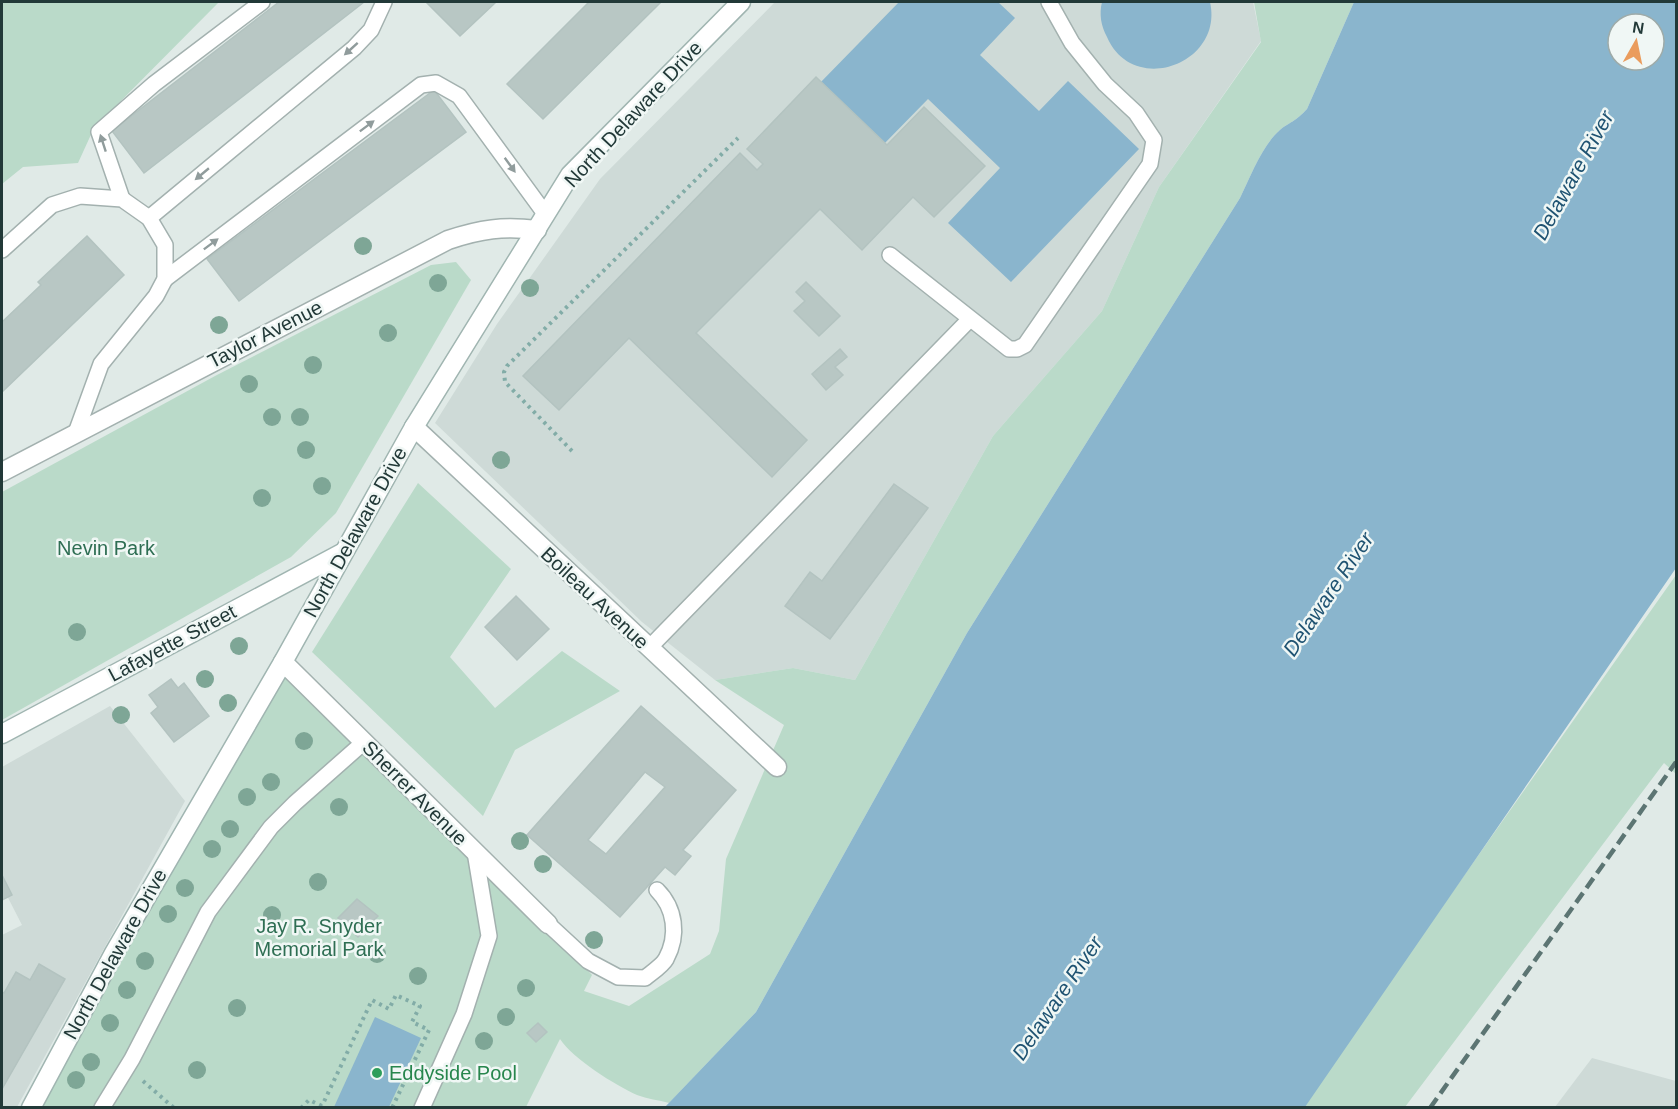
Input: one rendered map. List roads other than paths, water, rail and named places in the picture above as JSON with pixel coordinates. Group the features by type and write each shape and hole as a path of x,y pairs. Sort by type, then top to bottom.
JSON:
{"street":[{"name":"North Delaware Drive","path":"31,1107 114,953 283,662 414,428 570,176 741,2"},
{"name":"Taylor Avenue","path":"2,472 77,430 448,240 473,232 506,226 542,223"},
{"name":"Boileau Avenue","path":"414,428 777,767"},
{"name":"Lafayette Street","path":"2,734 342,553"},
{"name":"Sherrer Avenue","path":"283,662 548,924"}],"lane":[{"path":"122,199 99,132 153,84 262,2"},
{"path":"149,218 354,48 371,30 384,2"},
{"path":"890,255 969,320 1009,349 1017,349 1025,345 1150,164 1154,140 1136,113 1105,84 1072,42 1049,2"},
{"path":"77,430 101,364 156,296 165,279 421,85 436,83 459,96 542,223"},
{"path":"2,250 52,205 80,196 122,199 149,218 165,245 165,279"},
{"path":"649,648 969,320"},
{"path":"102,1107 126,1068 208,912 271,828 295,803 364,742"},
{"path":"422,1107 464,1014 489,936 475,852"},
{"path":"548,924 588,961 618,977 645,978 666,959 676,923 665,898 657,890"}],"water":[{"path":"899,2 998,2 1015,18 980,55 1039,111 1068,81 1139,149 1011,282 948,223 1000,168 928,99 882,146 818,85"},
{"path":"1102,2 1210,2 1211,24 1203,42 1190,56 1174,65 1155,69 1136,66 1119,55 1107,37 1101,20"},
{"name":"Delaware River","path":"1354,2 1676,2 1676,568 1305,1107 665,1107 756,1012 967,633 1240,198 1268,143 1281,129 1307,109"},
{"name":"Eddyside Pool","path":"375,1017 421,1038 389,1107 334,1107"}],"railway":[{"path":"1430,1108 1676,762"}],"place":[{"name":"Eddyside Pool","path":"377,1073"}],"park label":[{"name":"Nevin Park","path":"106,548"},
{"name":"Jay R. Snyder Memorial Park","path":"319,938"}]}
